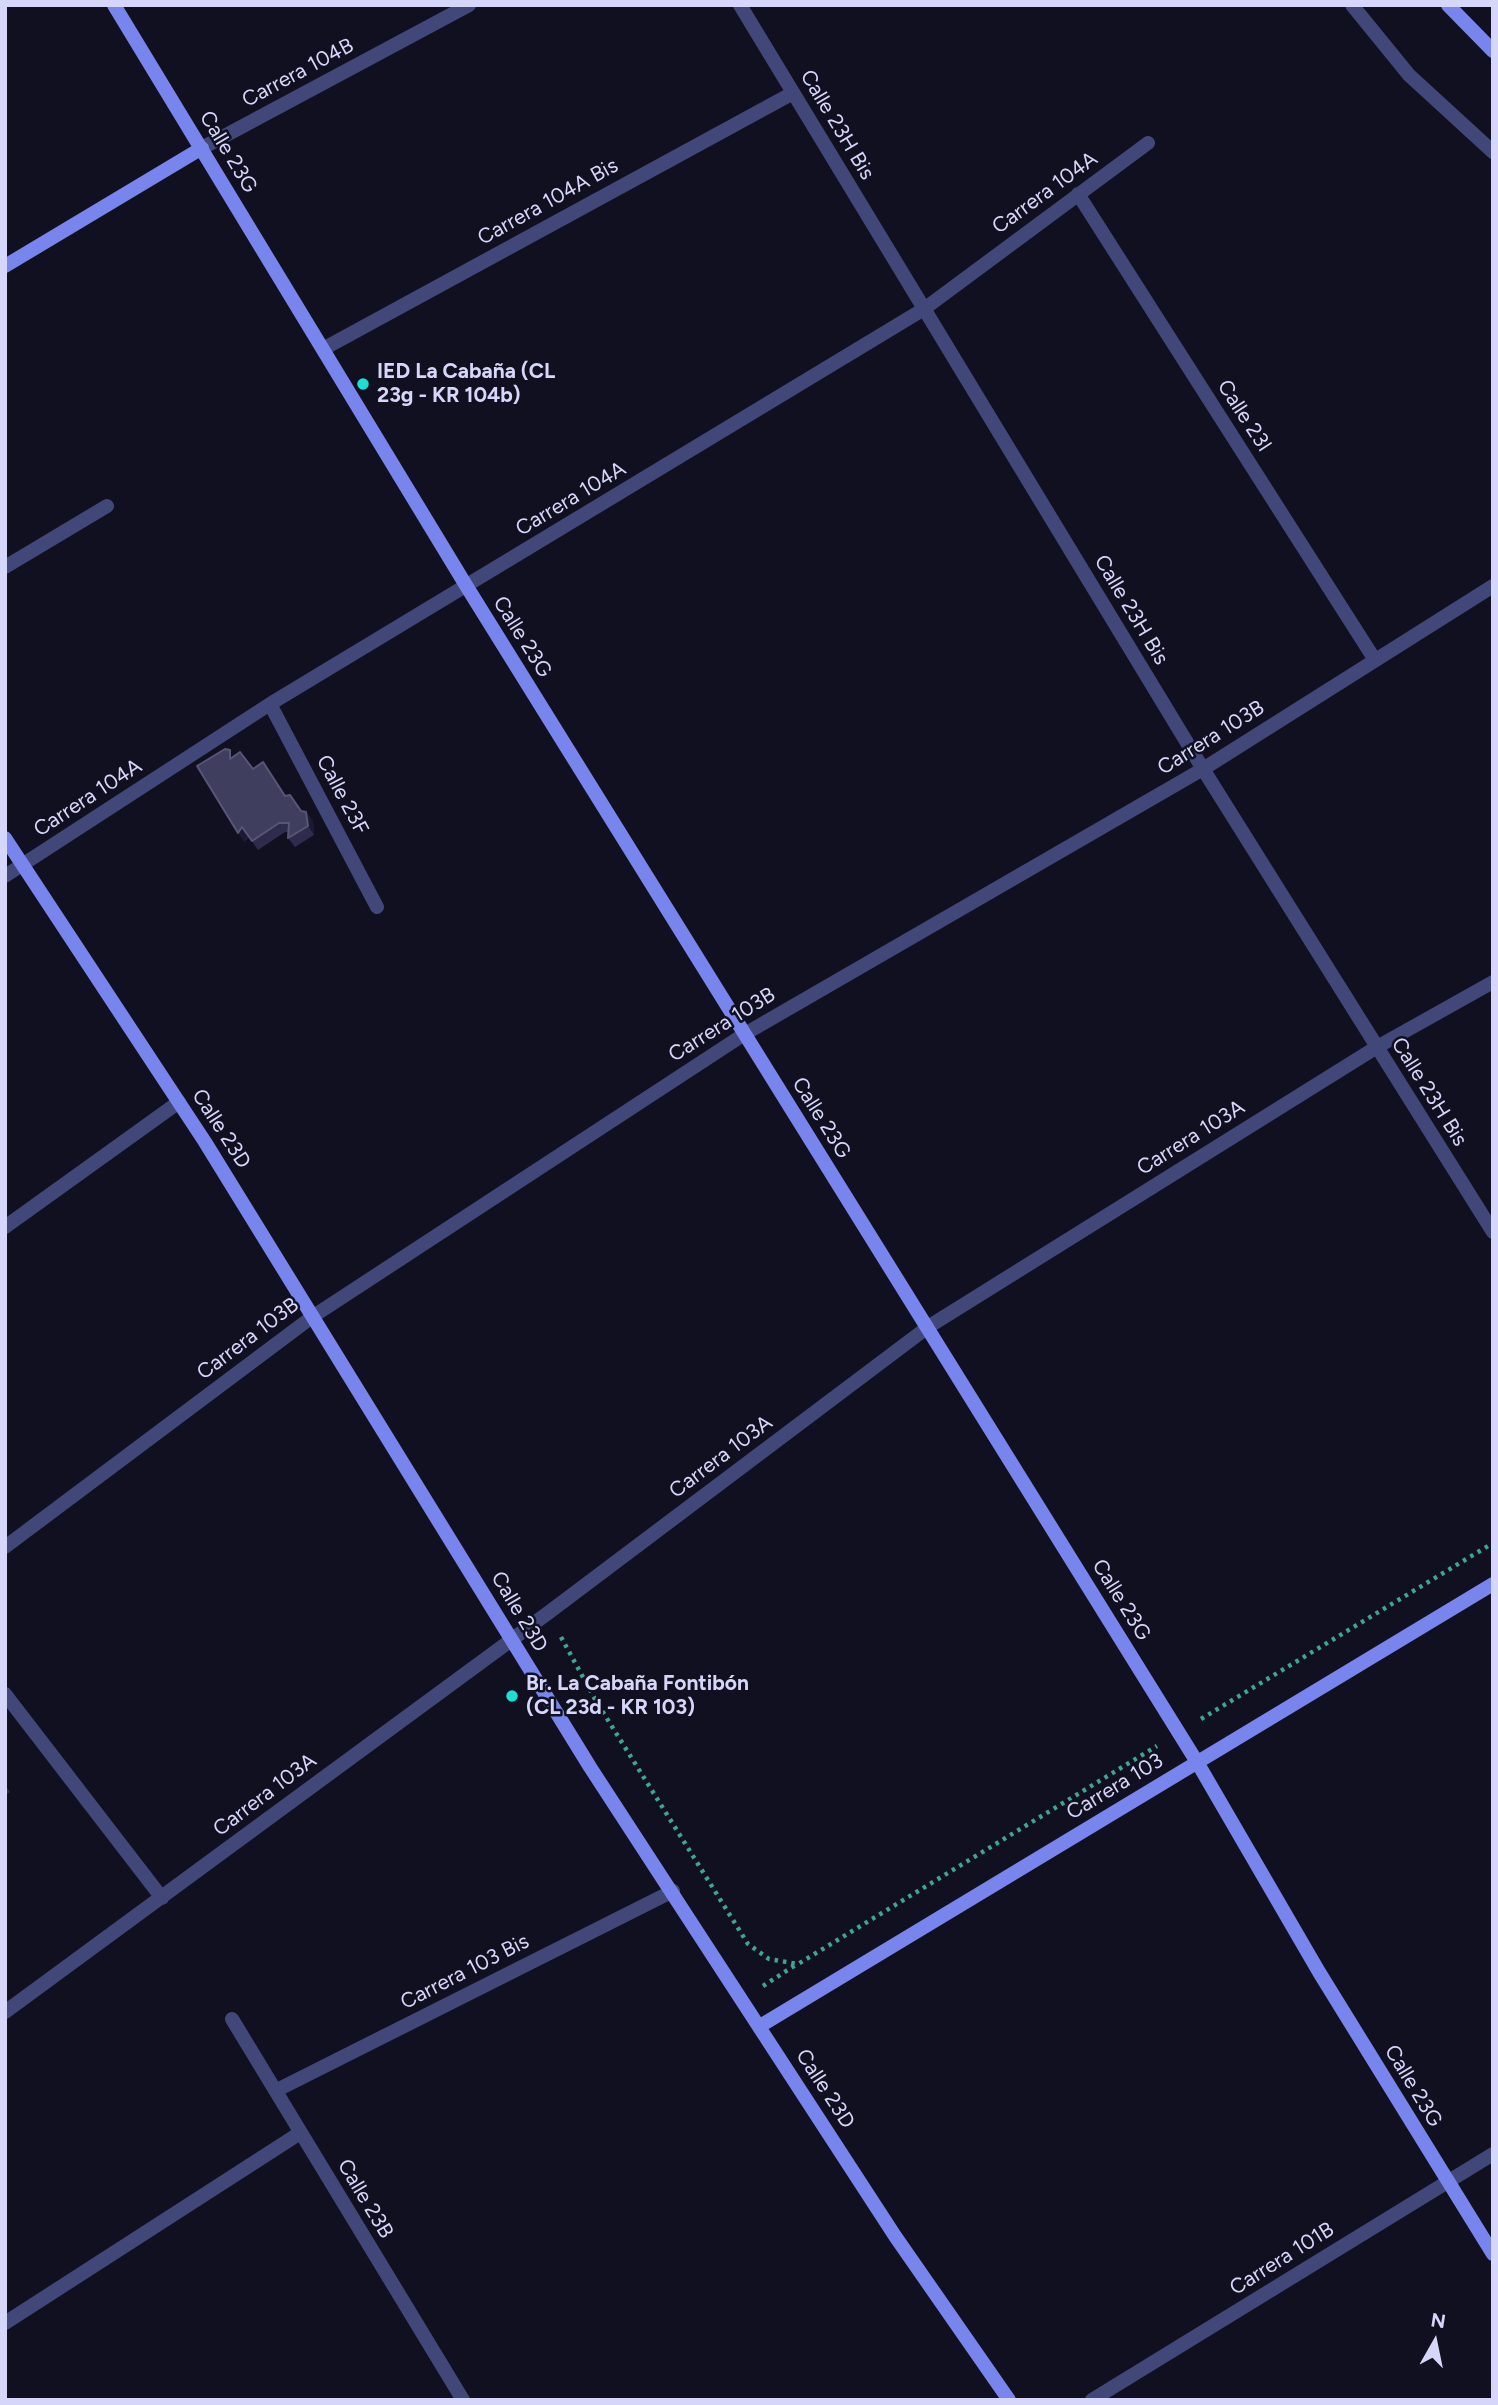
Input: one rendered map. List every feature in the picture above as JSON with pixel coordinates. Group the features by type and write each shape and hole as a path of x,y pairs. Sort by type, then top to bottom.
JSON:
{"street":[{"name":"Calle 23G","path":"114,5 743,1035 928,1327 1197,1762 1446,2182 1493,2254"},
{"name":"Carrera 104B","path":"5,266 202,148 469,5"},
{"name":"Calle 23H Bis","path":"740,5 1203,769 1493,1233"},
{"path":"1352,5 1409,75 1493,152"},
{"path":"1448,5 1493,51"},
{"name":"Carrera 104A Bis","path":"323,349 793,93"},
{"name":"Carrera 104A","path":"5,876 270,704 924,309 1148,143"},
{"name":"Calle 23I","path":"1078,194 1375,660"},
{"path":"5,568 107,506"},
{"name":"Carrera 103B","path":"5,1547 312,1317 743,1035 1203,769 1493,586"},
{"name":"Calle 23F","path":"270,704 376,906"},
{"name":"Calle 23D","path":"5,838 178,1102 510,1639 895,2236 1009,2400"},
{"name":"Carrera 103A","path":"5,2012 548,1613 928,1327 1377,1048 1493,982"},
{"path":"5,1227 178,1102"},
{"name":"Carrera 103","path":"760,2026 1493,1584"},
{"path":"5,1694 162,1898"},
{"name":"Carrera 103 Bis","path":"277,2090 673,1891"},
{"name":"Calle 23B","path":"232,2019 463,2400"},
{"path":"5,2323 300,2133"},
{"name":"Carrera 101B","path":"1092,2400 1493,2154"}],"path":[{"path":"742,1999 1493,1543"},
{"path":"548,1613 596,1701 748,1944 769,1959 798,1964"}],"building":[{"path":"225,749 230,750 230,759 240,752 253,769 263,762 285,796 290,795 301,811 306,812 308,826 288,838 289,823 279,823 252,841 242,827 238,833 197,766"}],"place":[{"name":"IED La Cabaña (CL 23g - KR 104b)","path":"363,384"},
{"name":"Br. La Cabaña Fontibón (CL 23d - KR 103)","path":"512,1696"}]}
